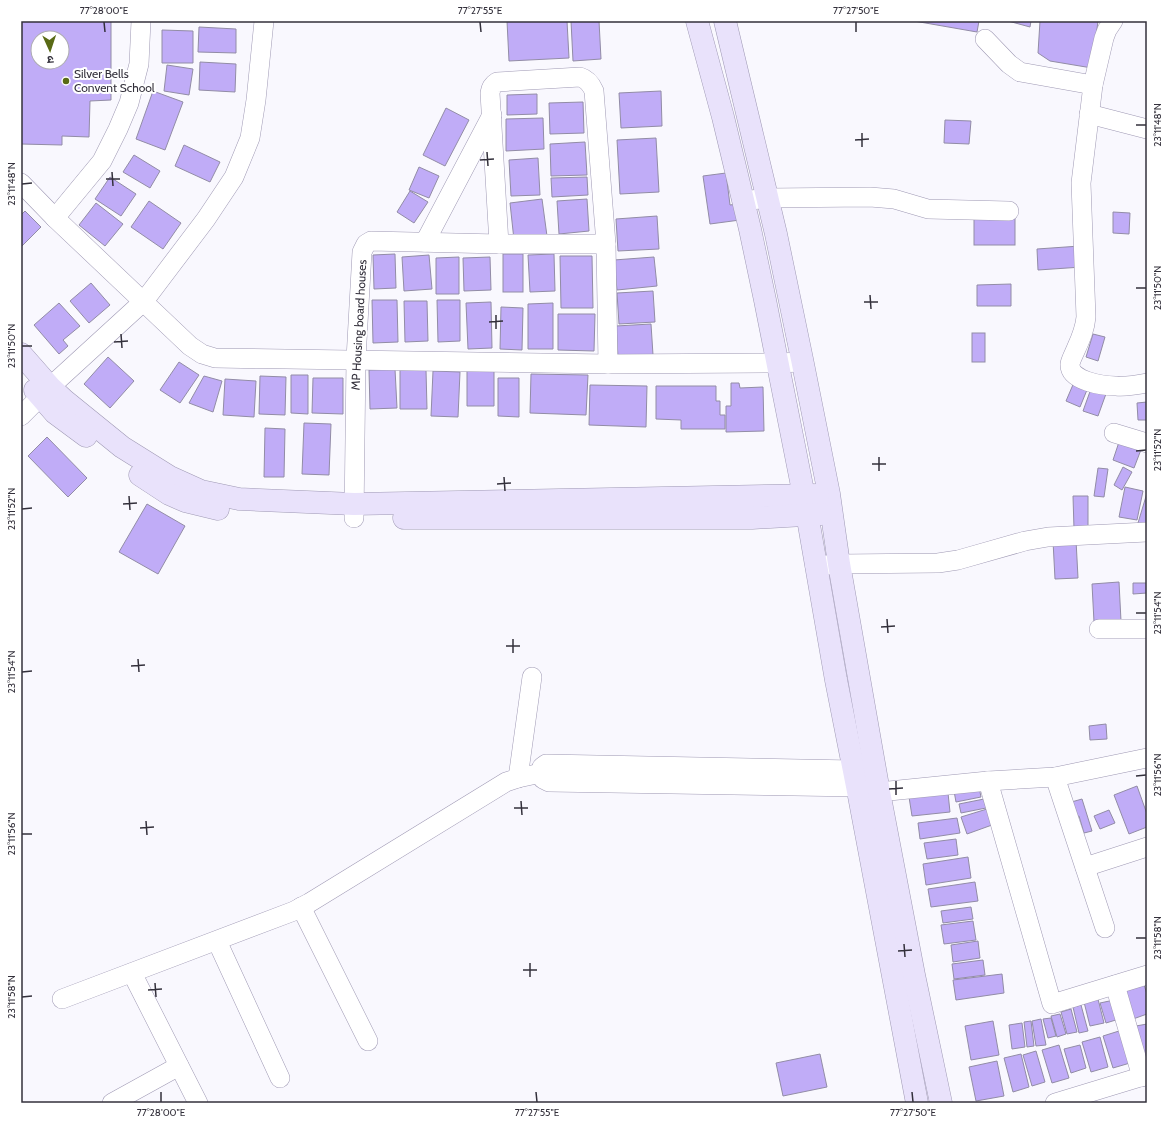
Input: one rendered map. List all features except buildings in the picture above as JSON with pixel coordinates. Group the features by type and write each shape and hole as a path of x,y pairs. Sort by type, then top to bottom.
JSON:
{"street":[{"path":"55,218 102,161 130,103 139,64 141,21"},
{"path":"21,416 144,301 206,219 234,177 250,138 256,100 264,21"},
{"path":"697,21 744,201 778,363 815,566 863,786 917,1103"},
{"path":"725,21 768,198 830,504 839,564 863,786 914,975 941,1103"},
{"path":"1113,21 1104,38 1093,84 1089,114 1081,183 1086,317 1084,331 1070,362 1070,369 1079,379 1103,385 1115,387 1133,386 1147,383"},
{"path":"985,39 1009,64 1020,72 1093,84"},
{"path":"499,244 490,93 493,85 497,82 584,78 589,82 594,91 606,244 608,364"},
{"path":"1089,114 1147,129"},
{"path":"425,242 492,115"},
{"path":"21,183 55,218 190,346 202,354 215,358 608,364 802,362"},
{"path":"744,201 768,198 870,197 894,199 928,209 1009,211"},
{"name":"MP Housing board houses","path":"354,511 356,359 362,252 364,246 371,241 499,244 606,244"},
{"path":"21,354 45,392"},
{"path":"21,377 45,392 64,400 122,447 170,477 201,491 239,499 354,511 752,518 805,505 830,504"},
{"path":"1114,433 1147,443"},
{"path":"815,566 839,564 938,564 958,560 1025,541 1048,537 1147,532"},
{"path":"1099,629 1147,629"},
{"path":"518,778 532,677"},
{"path":"62,999 218,941 301,907 506,782 518,778 541,773 543,779 549,782 863,786 1055,777 1146,762"},
{"path":"1055,777 1105,928"},
{"path":"988,781 1052,1004 1147,975"},
{"path":"1085,867 1147,847"},
{"path":"301,907 368,1041"},
{"path":"218,941 280,1078"},
{"path":"132,973 198,1103"},
{"path":"1055,1103 1144,1076 1115,985"},
{"path":"112,1103 179,1066"}],"place":[{"name":"Silver Bells Convent School","path":"66,81"}]}
